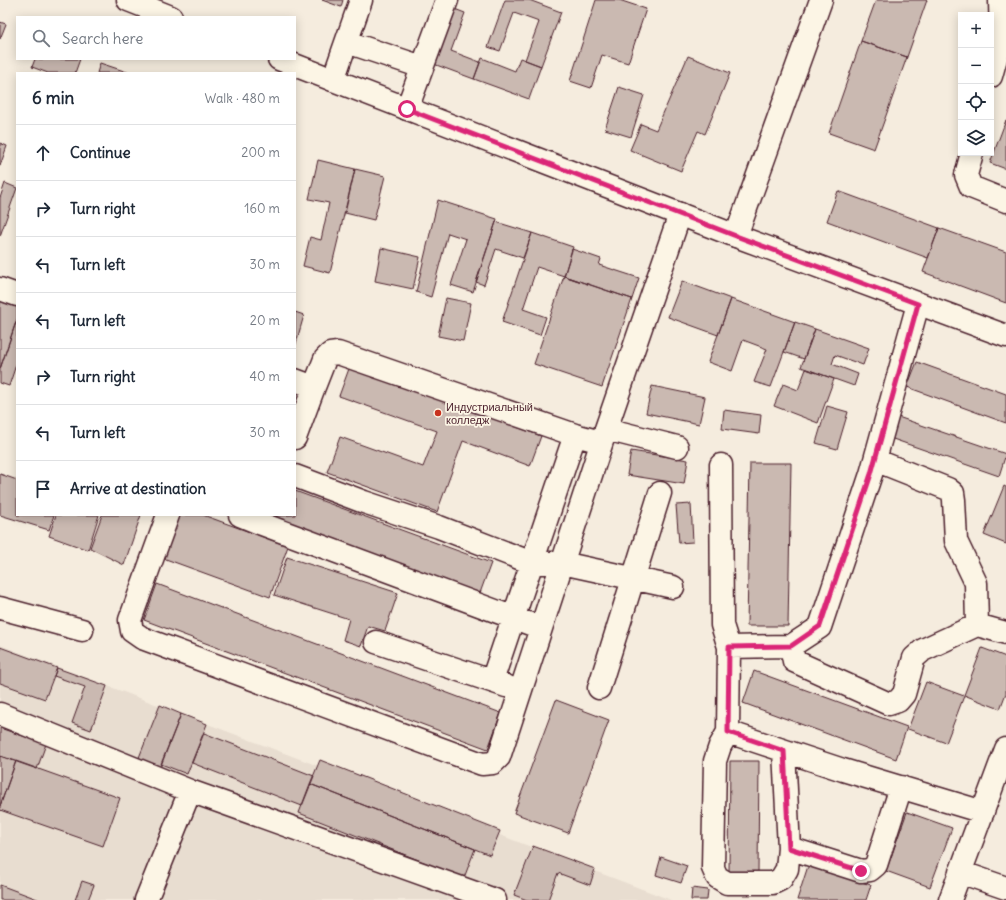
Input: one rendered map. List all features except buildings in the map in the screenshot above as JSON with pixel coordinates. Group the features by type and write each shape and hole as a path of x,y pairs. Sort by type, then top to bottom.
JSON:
{"street":[{"path":"128,0 168,16"},
{"path":"333,80 361,0"},
{"path":"407,109 447,0"},
{"path":"736,236 821,0"},
{"path":"994,66 1003,35 1000,0"},
{"path":"346,42 422,67"},
{"path":"282,60 736,236 1006,336"},
{"path":"971,156 966,175 971,187 1006,201"},
{"path":"168,516 130,620 132,631 142,638 482,764 493,763 499,758 579,510 680,214"},
{"path":"0,289 16,295"},
{"path":"729,647 791,646 820,626 875,460 918,304"},
{"path":"296,432 305,383 330,354 338,353 575,435 604,436 677,447"},
{"path":"492,681 575,435"},
{"path":"875,460 948,489 953,493 956,542 976,583 977,625"},
{"path":"721,465 722,625 729,647 728,732 720,746 715,760 713,868 717,877 727,883 773,883 781,879 787,869 789,848 784,751"},
{"path":"296,476 364,502 439,527 532,563 562,563 673,587"},
{"path":"599,688 660,493"},
{"path":"553,501 579,510"},
{"path":"245,516 264,520 541,628"},
{"path":"0,608 82,630"},
{"path":"791,646 794,661 889,704 898,702 904,694 914,658 923,650 977,625 1006,632"},
{"path":"376,642 520,691"},
{"path":"0,714 190,791 495,900"},
{"path":"728,732 784,751 983,812"},
{"path":"950,900 1006,748"},
{"path":"789,848 861,871 870,870 876,865 901,787"},
{"path":"146,900 190,791"},
{"path":"960,872 1006,888"}],"shaded area":[{"path":"0,645 671,900 0,900"}],"place":[{"name":"Индустриальный колледж","path":"438,413"}],"route":[{"path":"407,109 736,236 918,304 871,474 820,626 791,646 729,647 728,732 784,751 789,848 861,871"}]}
